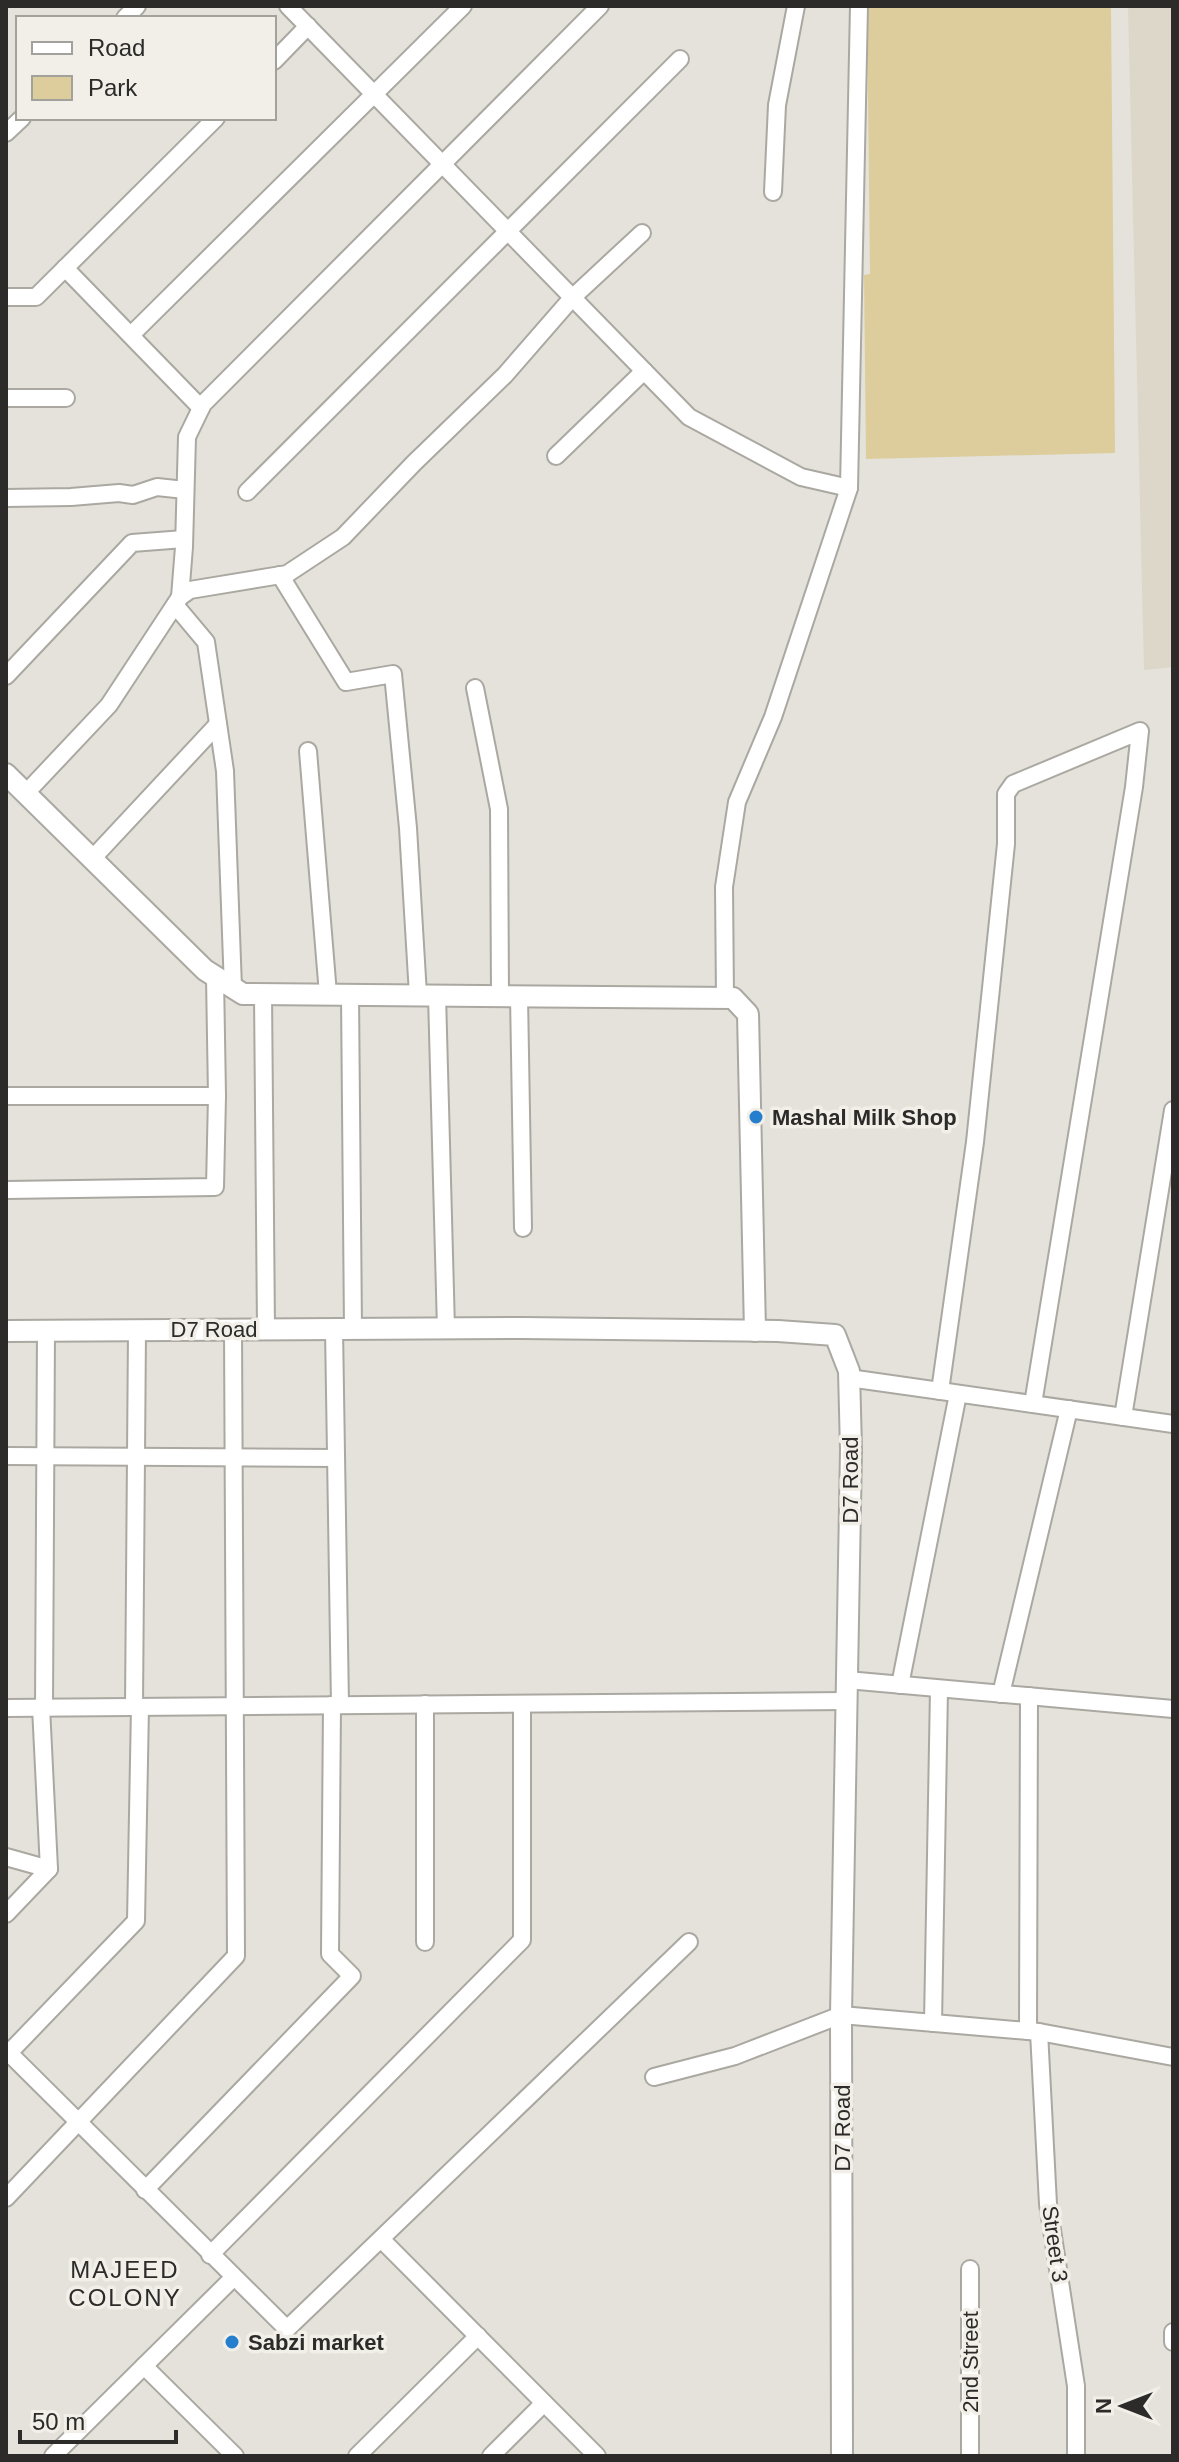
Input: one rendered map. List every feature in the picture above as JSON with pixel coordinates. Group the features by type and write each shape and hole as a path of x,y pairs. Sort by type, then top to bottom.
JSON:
{"street":[{"path":"288,6 689,417 801,477 849,488"},
{"path":"131,335 463,6"},
{"path":"233,988 225,771 206,642 177,601 184,539 187,437 201,408 600,6"},
{"path":"773,192 777,105 796,6"},
{"path":"725,998 724,887 737,802 773,717 849,488 859,6"},
{"path":"276,59 308,26"},
{"path":"247,492 680,59"},
{"path":"6,297 36,297 214,120"},
{"path":"26,793 109,705 177,601 190,590 287,574 343,537 505,375 572,298 642,233"},
{"path":"65,268 201,408"},
{"path":"556,456 644,371"},
{"path":"6,398 66,398"},
{"path":"6,498 133,495 157,487 185,490"},
{"path":"6,676 132,543 184,539"},
{"path":"280,575 346,682 393,674 428,995 446,1329"},
{"path":"475,688 499,809 523,1228"},
{"path":"92,859 218,724"},
{"path":"940,1391 976,1126 1006,844 1006,794 1013,784 1140,731 1134,787 1033,1404"},
{"path":"308,751 328,994"},
{"path":"6,774 205,970 243,994 733,998 748,1014 755,1331"},
{"path":"6,1190 215,1187 215,977"},
{"path":"263,994 266,1329"},
{"path":"145,2190 352,1976 330,1954 336,1705 336,1458 343,1329 350,995"},
{"path":"6,1096 217,1096"},
{"path":"1123,1417 1173,1110"},
{"path":"6,2198 236,1956 233,1329"},
{"name":"D7 Road","path":"6,1331 446,1329 755,1331 835,1335 849,1371 851,1450 841,2015 842,2456"},
{"path":"6,1914 49,1869 43,1707 46,1330"},
{"path":"137,1330 136,1921 7,2053 287,2329 689,1942"},
{"path":"849,1378 1173,1424"},
{"path":"900,1685 958,1394"},
{"path":"1001,1694 1069,1409"},
{"path":"6,1456 336,1458"},
{"path":"6,1708 522,1704 900,1685 1173,1709"},
{"path":"933,2023 939,1689"},
{"name":"Street 3","path":"1029,1696 1034,2031 1048,2204 1076,2386 1076,2456"},
{"path":"425,1704 425,1942"},
{"path":"210,2255 522,1940 522,1704"},
{"path":"6,1857 49,1869"},
{"path":"654,2077 735,2056 841,2015 1034,2031 1173,2057"},
{"path":"381,2239 597,2456"},
{"name":"2nd Street","path":"970,2269 970,2456"},
{"path":"53,2456 233,2278"},
{"path":"1173,2332 1173,2342"},
{"path":"357,2456 478,2336"},
{"path":"144,2366 225,2453"},
{"path":"491,2456 544,2403"}],"shaded area":[{"path":"1128,6 1173,6 1173,667 1144,670"}],"green space":[{"path":"867,6 1111,6 1115,453 866,459 864,275 870,274"}],"place":[{"name":"Mashal Milk Shop","path":"756,1117"},
{"name":"Sabzi market","path":"232,2342"}],"district":[{"name":"MAJEED COLONY","path":"125,2283"}]}
